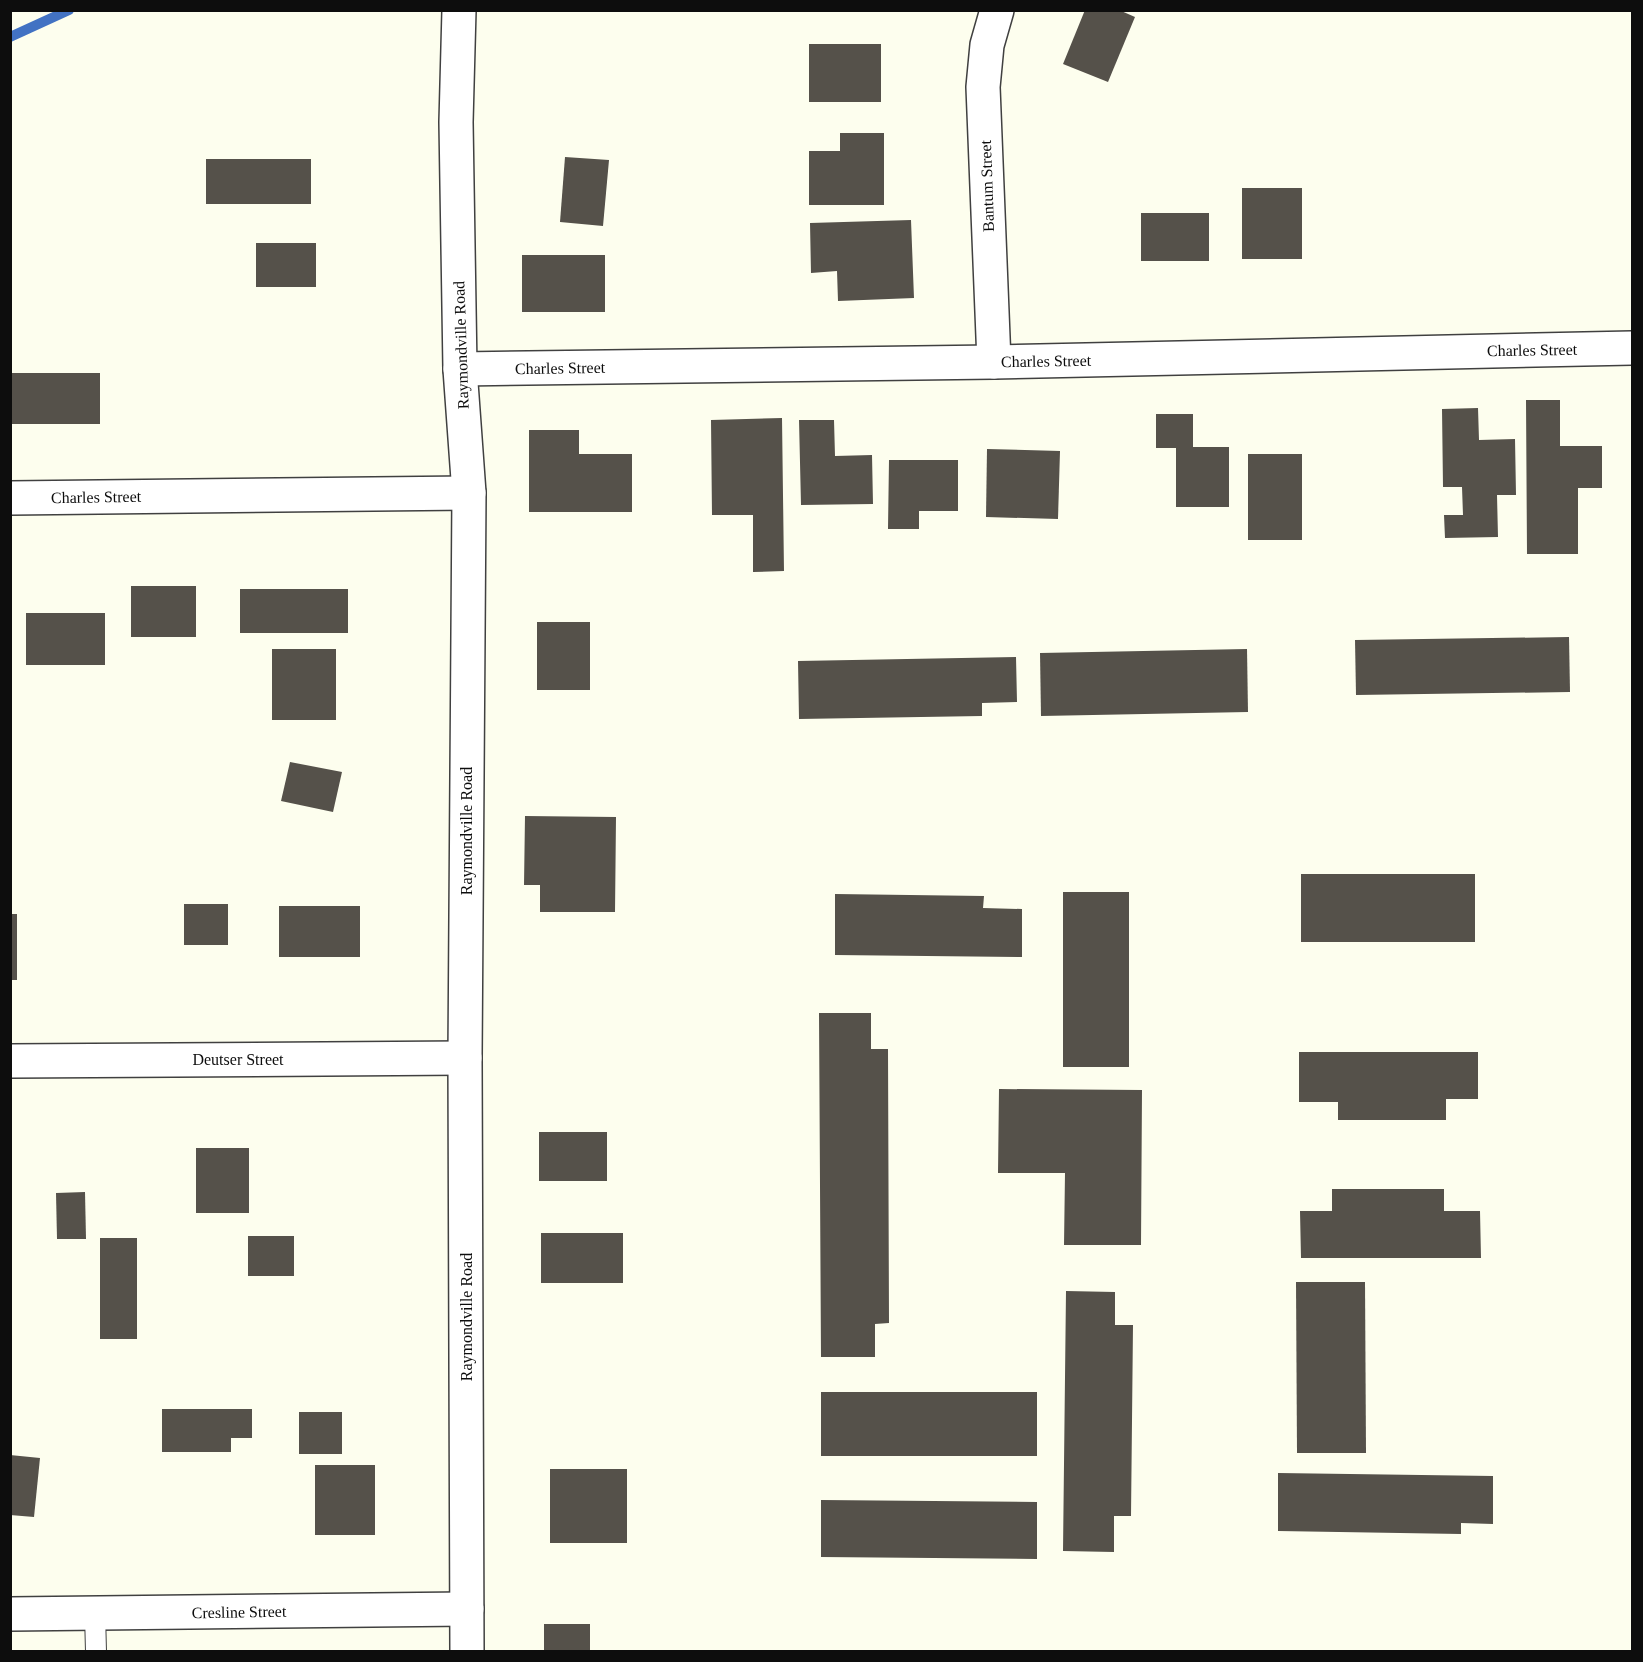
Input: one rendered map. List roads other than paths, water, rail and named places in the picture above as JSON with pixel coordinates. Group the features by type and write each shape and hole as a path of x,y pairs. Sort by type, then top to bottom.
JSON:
{"street":[{"name":"Raymondville Road","path":"459,10 456,122 460,369 469,493 465,1058 467,1652"},
{"name":"Bantum Street","path":"994,362 983,87 987,45 997,10"},
{"name":"Charles Street","path":"460,369 994,362 1632,348"},
{"name":"Charles Street","path":"10,498 469,493"},
{"name":"Deutser Street","path":"10,1061 465,1058"},
{"name":"Cresline Street","path":"10,1614 467,1610"}],"lane":[{"path":"95,1613 96,1652"}],"waterway":[{"path":"10,37 69,10"}]}
